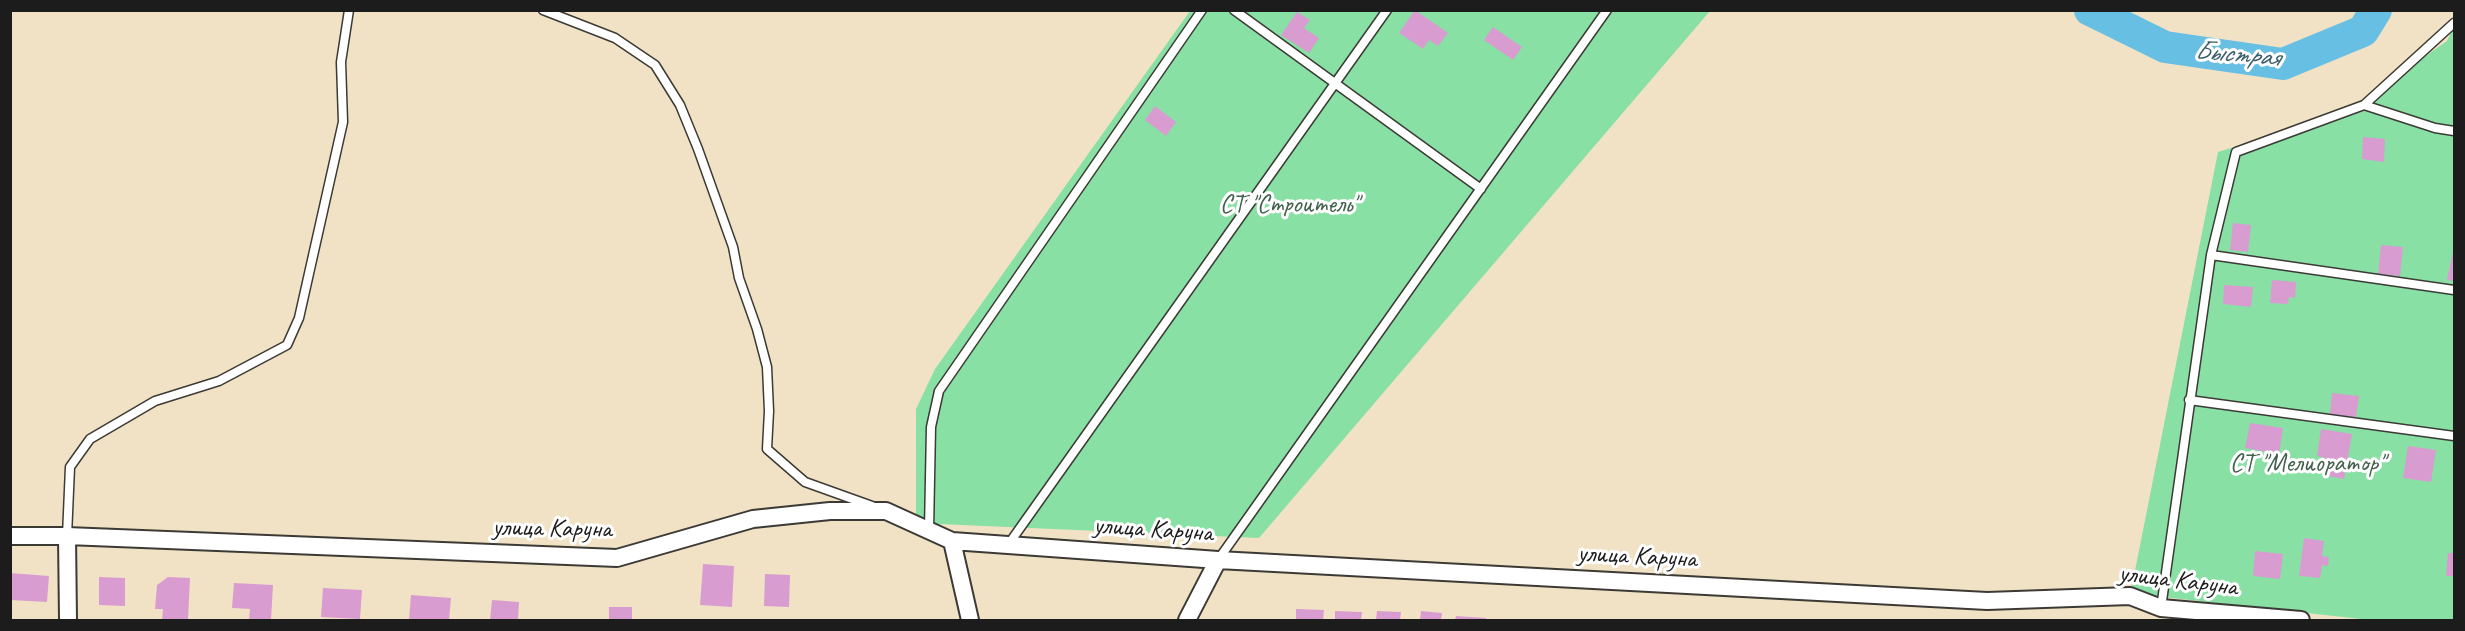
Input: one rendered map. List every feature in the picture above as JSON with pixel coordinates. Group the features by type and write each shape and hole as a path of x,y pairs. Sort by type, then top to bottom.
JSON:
{"street":[{"name":"улица Каруна","path":"10,536 67,536 617,558 753,519 830,511 886,511 952,541 1218,560 1987,601 2130,596 2161,608 2301,621"},
{"path":"67,536 68,621"},
{"path":"952,541 970,621"},
{"path":"1187,621 1218,560"}],"lane":[{"path":"67,536 70,467 90,440 155,401 219,381 287,345 299,318 343,122 341,62 349,10"},
{"path":"543,10 615,38 655,65 680,105 733,248 739,278 767,367 767,448 805,482 886,511"},
{"path":"929,530 931,427 939,391 1202,10"},
{"path":"1234,10 1481,189"},
{"path":"1008,545 1387,10"},
{"path":"1218,560 1607,10"},
{"path":"2161,608 2211,255 2236,152 2364,105 2454,23"},
{"path":"2364,105 2435,128 2454,131"},
{"path":"2211,255 2454,290"},
{"path":"2189,400 2454,436"}],"green space":[{"name":"СТ \"Строитель\"","path":"1190,11 1710,11 1259,538 916,523 916,409 935,369"},
{"name":"СТ \"Мелиоратор\"","path":"2454,26 2454,620 2370,620 2172,598 2130,596 2218,152 2342,114 2447,41"}],"building":[{"path":"1415,10 1448,33 1438,46 1429,40 1423,49 1399,33"},
{"path":"1297,12 1310,20 1304,28 1319,38 1309,53 1281,35"},
{"path":"1493,27 1522,47 1513,60 1484,40"},
{"path":"1155,106 1176,122 1166,136 1145,120"},
{"path":"2363,137 2385,139 2384,162 2362,159"},
{"path":"2233,223 2251,225 2248,252 2230,250"},
{"path":"2381,245 2403,247 2400,276 2378,274"},
{"path":"2454,253 2454,281 2447,280"},
{"path":"2272,280 2296,282 2295,298 2289,297 2288,304 2270,303"},
{"path":"2224,285 2253,287 2251,307 2223,304"},
{"path":"2332,393 2359,396 2356,417 2330,414"},
{"path":"2250,423 2283,428 2279,454 2245,448"},
{"path":"2321,429 2352,434 2344,479 2322,475 2325,458 2317,456"},
{"path":"2408,446 2436,450 2431,482 2403,478"},
{"path":"2304,538 2324,541 2322,556 2329,557 2328,566 2322,565 2320,578 2299,576"},
{"path":"2255,551 2283,554 2280,579 2253,576"},
{"path":"2448,553 2454,553 2454,576 2446,576"},
{"path":"703,564 734,566 732,607 700,605"},
{"path":"10,573 49,576 47,602 10,600"},
{"path":"765,574 790,575 789,607 764,606"},
{"path":"99,577 125,578 125,606 99,605"},
{"path":"168,577 190,578 188,620 162,620 163,609 155,609 157,585"},
{"path":"234,583 273,585 271,620 249,620 250,609 232,608"},
{"path":"323,588 362,590 360,619 321,617"},
{"path":"411,595 451,598 449,620 409,620"},
{"path":"492,600 519,602 518,620 490,620"},
{"path":"609,607 632,607 632,620 609,620"},
{"path":"1296,609 1324,610 1323,620 1296,620"},
{"path":"1335,611 1362,612 1361,620 1335,620"},
{"path":"1377,611 1401,612 1400,620 1376,620"},
{"path":"1421,611 1442,613 1441,620 1420,620"},
{"path":"1456,616 1486,618 1486,620 1455,620"}],"waterway":[{"name":"Быстрая","path":"2090,10 2165,47 2283,64 2363,31 2376,10"}]}
